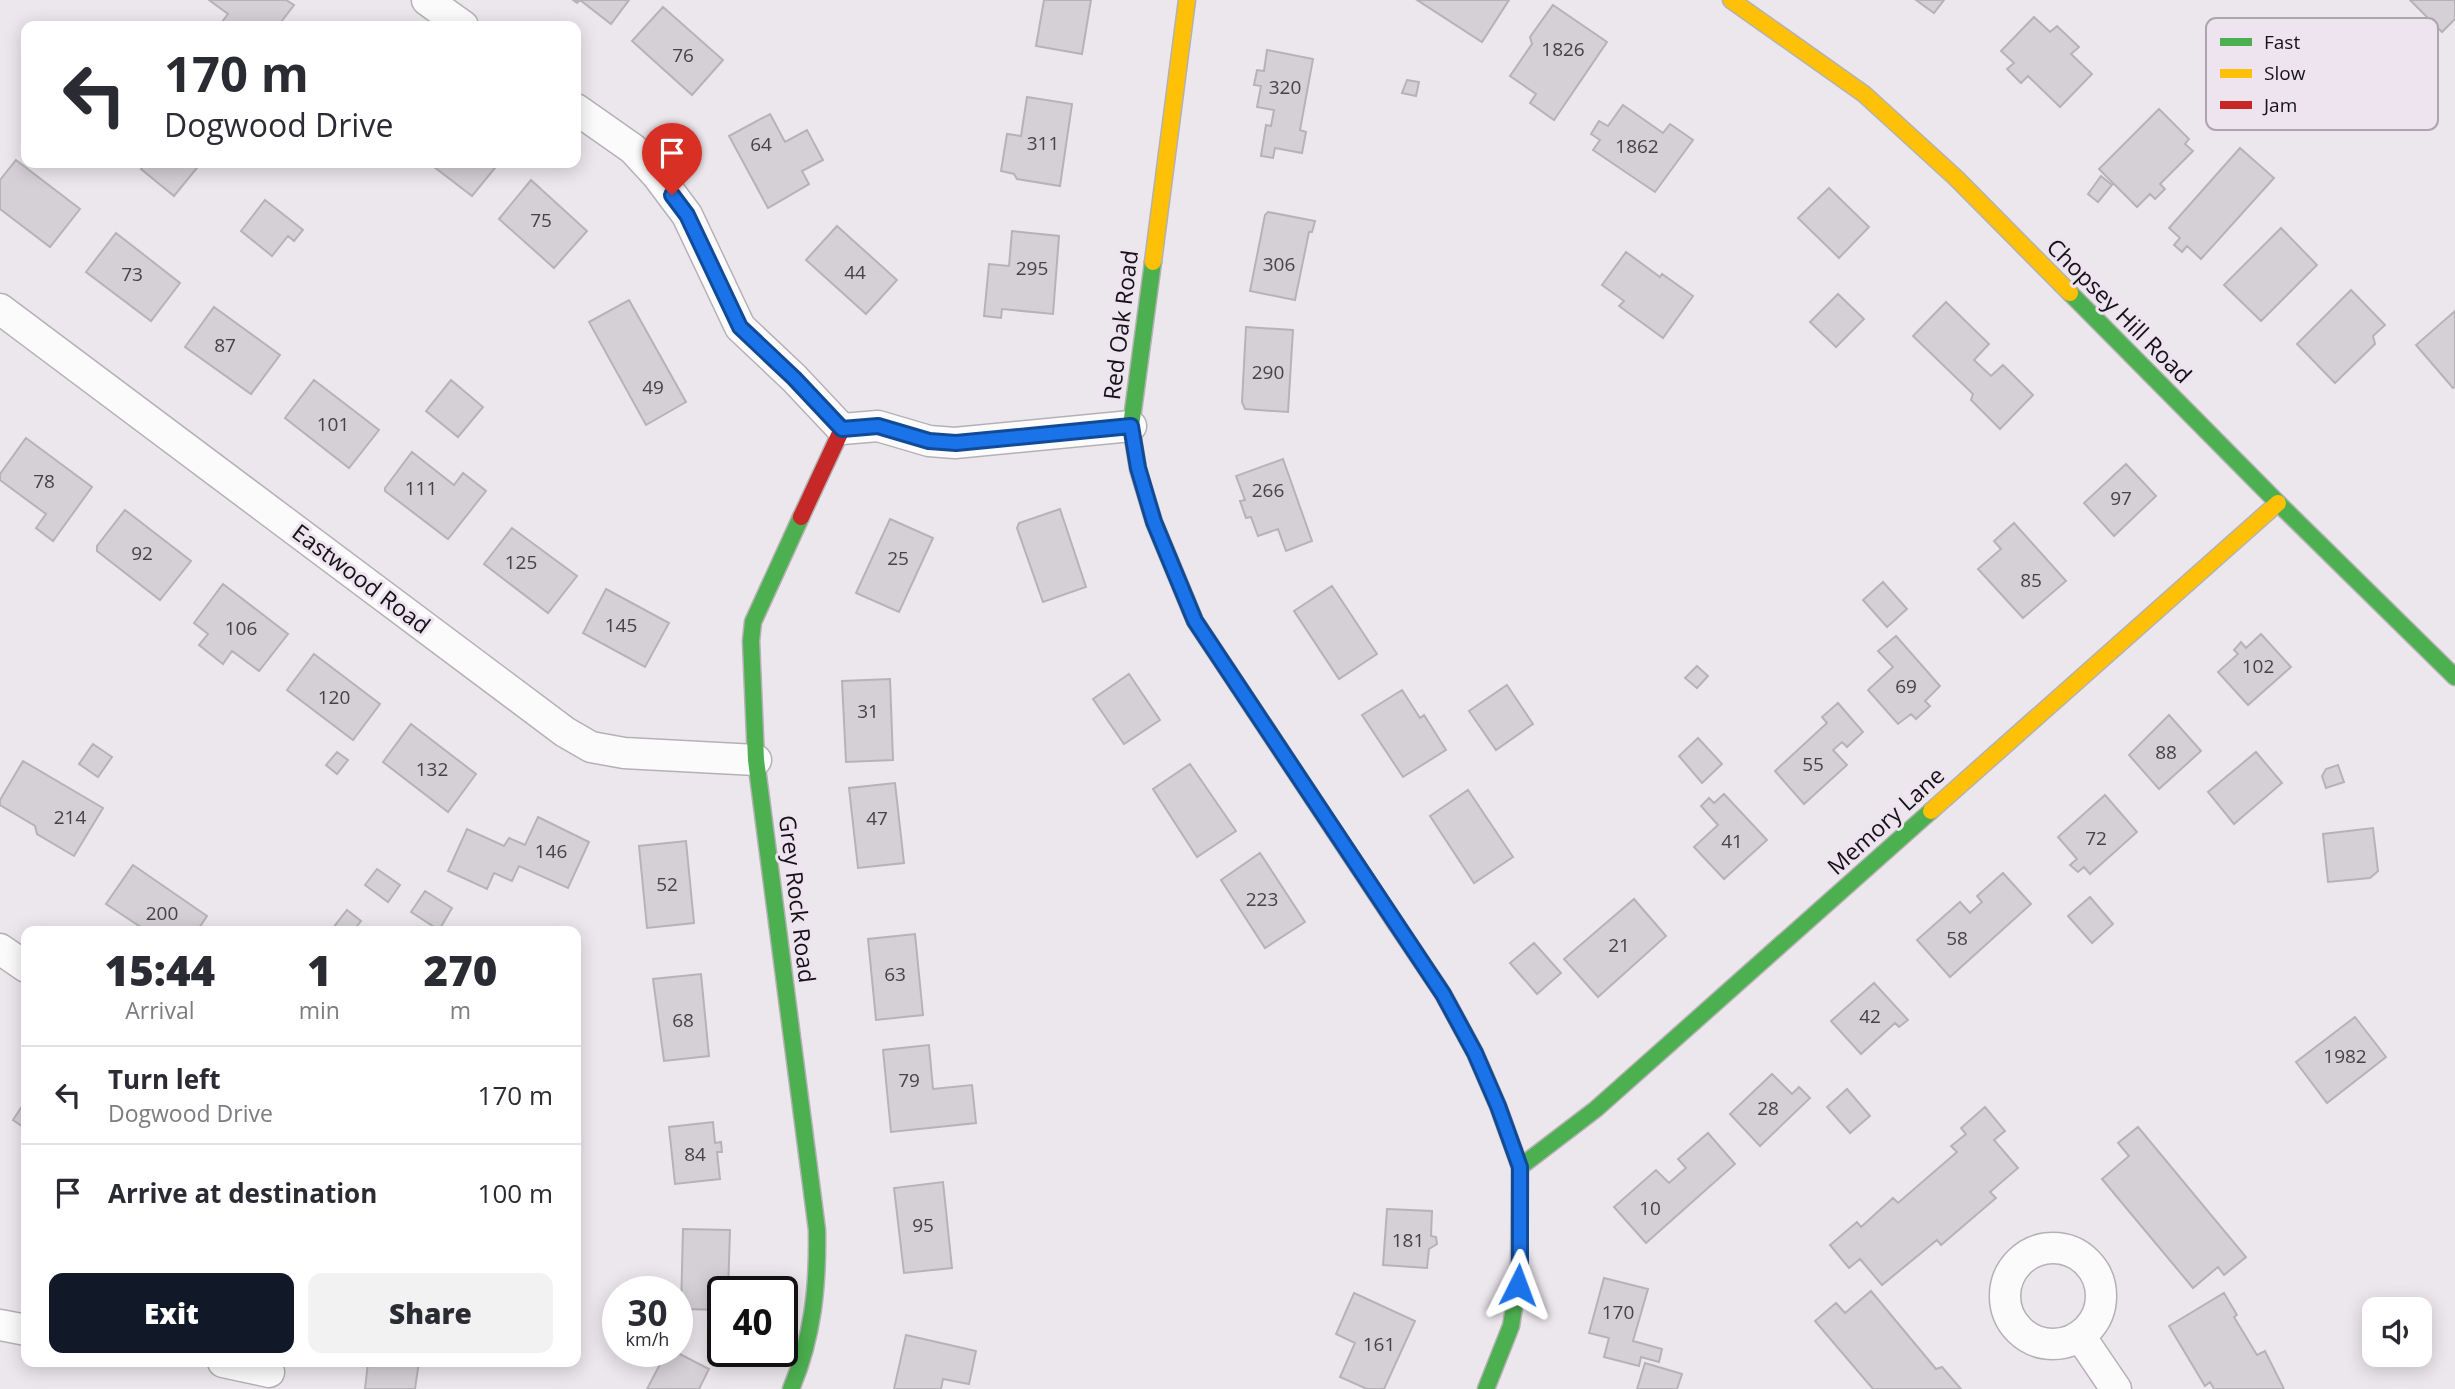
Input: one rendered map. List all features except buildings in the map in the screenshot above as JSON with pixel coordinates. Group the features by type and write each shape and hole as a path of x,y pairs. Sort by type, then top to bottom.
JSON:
{"street":[{"path":"427,0 456,21"},
{"name":"Red Oak Road","path":"1187,0 1131,426 1138,468 1154,522 1195,621 1443,994 1475,1053 1498,1106 1520,1167 1520,1271 1511,1326 1486,1389"},
{"name":"Chopsey Hill Road","path":"1731,0 1864,94 1956,178 2278,503 2455,677"},
{"path":"581,113 633,149 657,175 687,215 740,327 794,378 842,429 878,426 929,441 956,443 1131,426"},
{"name":"Eastwood Road","path":"0,309 565,732 591,747 624,753 756,760"},
{"name":"Grey Rock Road","path":"791,1389 809,1343 817,1304 817,1230 756,760 751,641 753,622 842,429"},
{"name":"Memory Lane","path":"1520,1167 1596,1109 2278,503"},
{"path":"0,949 21,964"},
{"path":"0,1325 21,1328"},
{"path":"2080,1336 2116,1389"},
{"path":"242,1367 269,1374"}],"traffic: fast":[{"path":"1153,262 1131,426 1138,469 1154,522 1195,621 1396,924"},
{"path":"2070,293 2455,677"},
{"path":"791,1389 813,1311 817,1230 756,760 751,641 753,622 801,517"},
{"path":"1520,1167 1596,1109 1931,811"},
{"path":"1486,1389 1511,1326 1519,1277"}],"traffic: slow":[{"path":"1153,262 1187,0"},
{"path":"1731,0 1864,94 1956,178 2070,293"},
{"path":"1931,811 2278,503"},
{"path":"1396,924 1443,994 1475,1053 1520,1167 1519,1277"}],"traffic: jam":[{"path":"801,517 842,429"}],"route":[{"path":"672,195 687,215 740,327 794,378 842,429 878,426 929,441 956,443 1131,426 1138,468 1154,522 1195,621 1443,994 1475,1053 1520,1167 1518,1285"}]}
